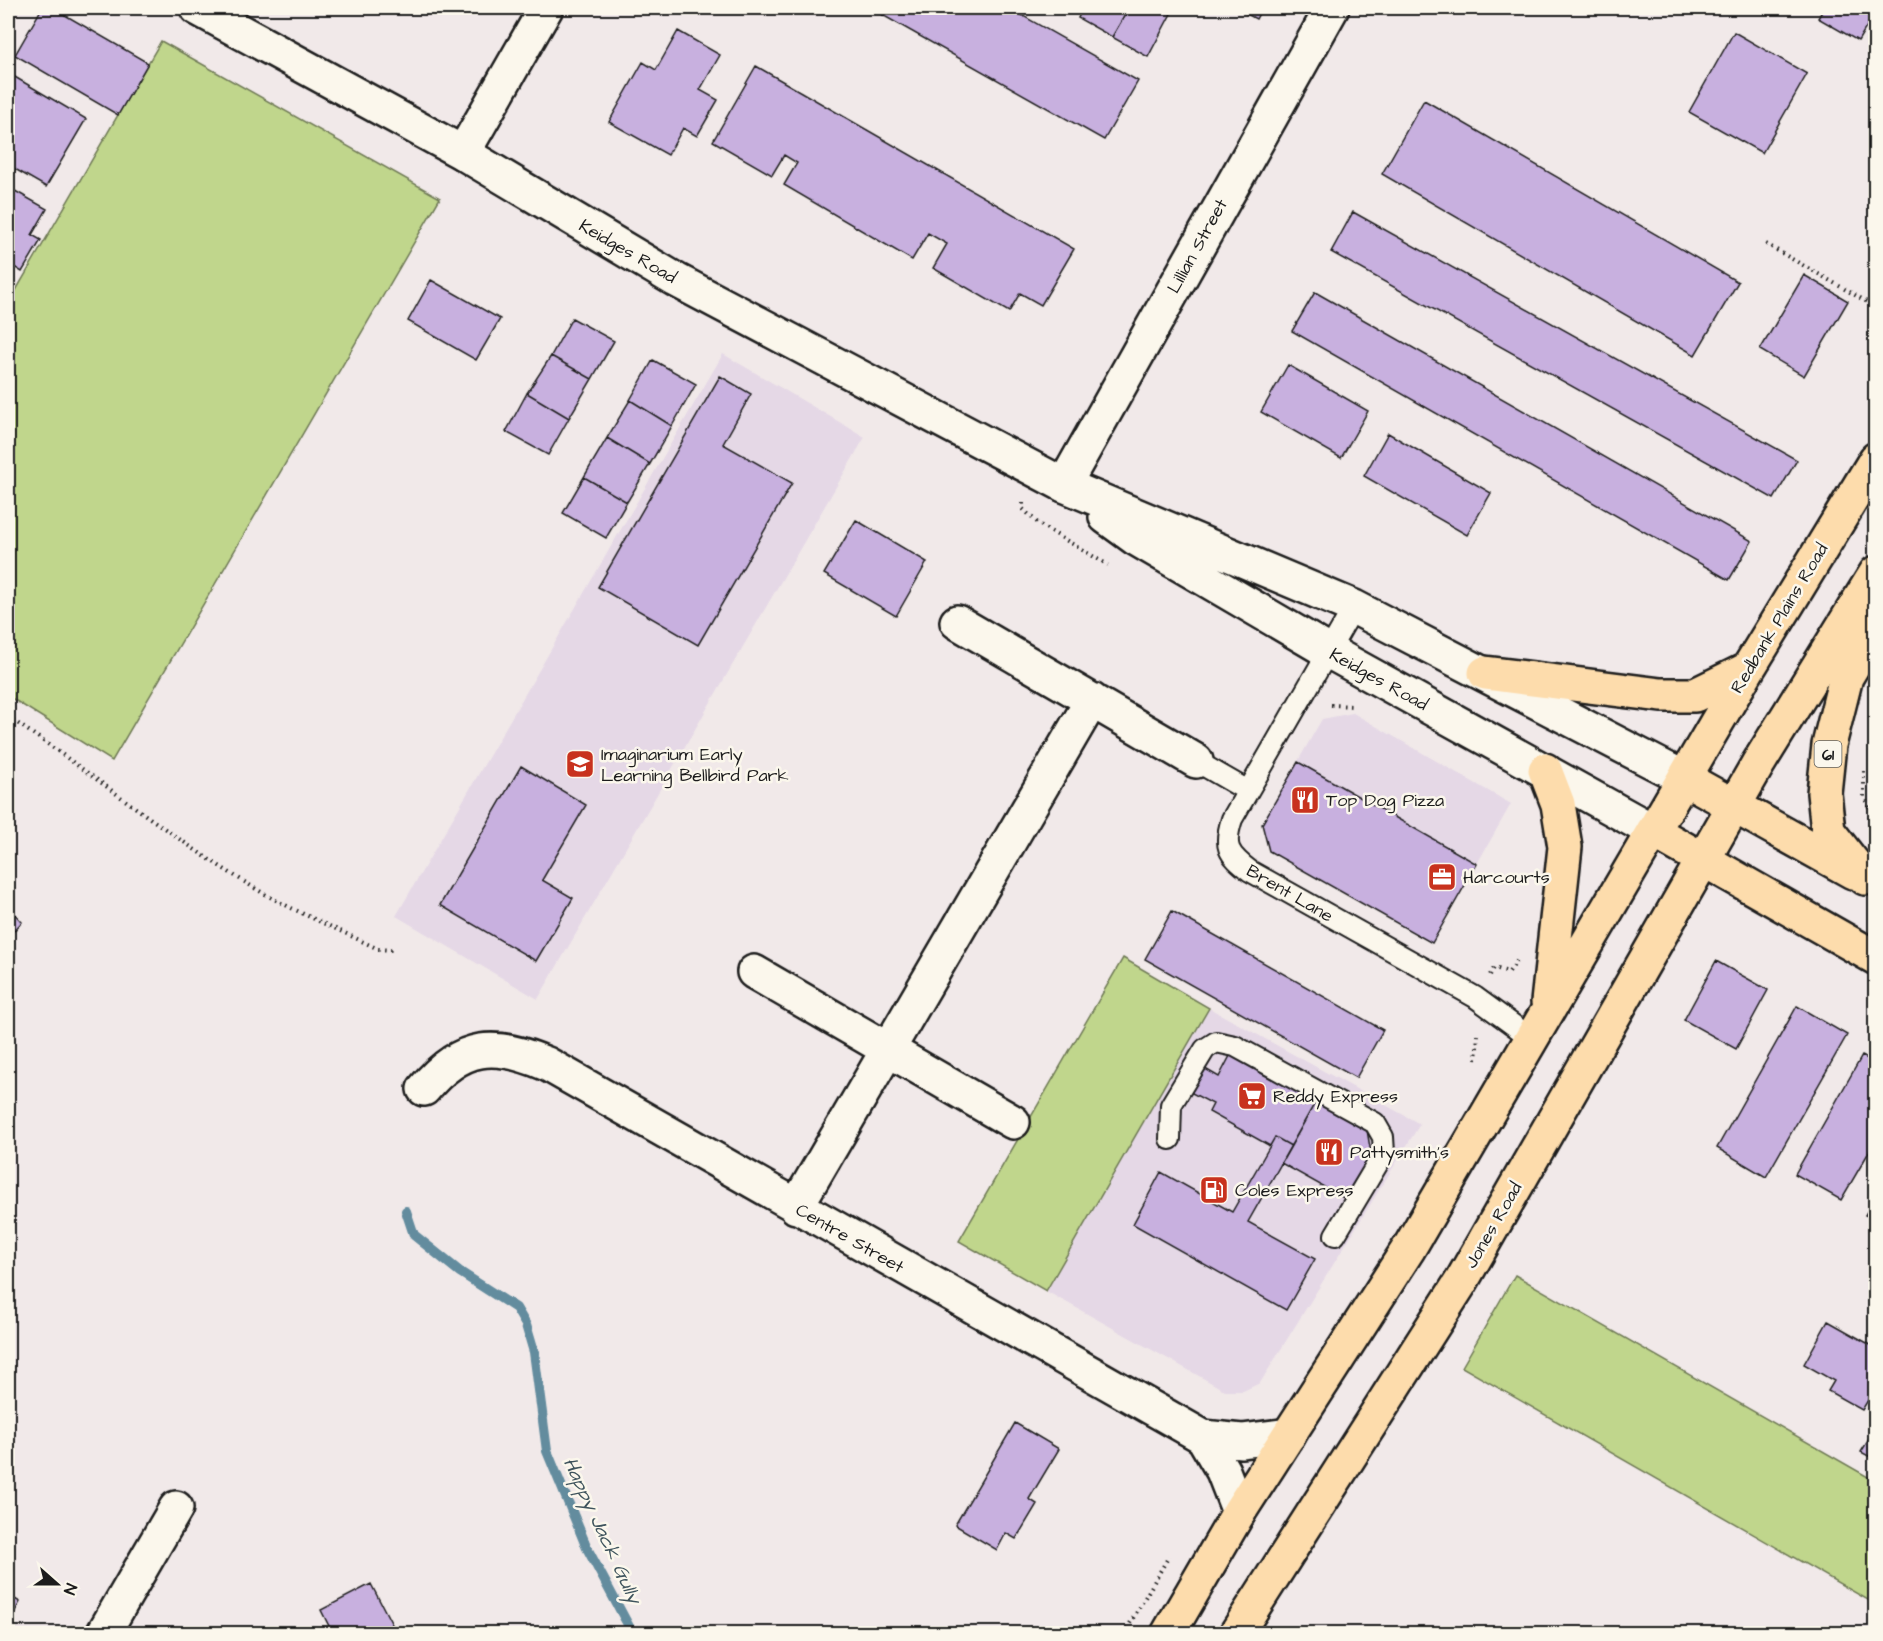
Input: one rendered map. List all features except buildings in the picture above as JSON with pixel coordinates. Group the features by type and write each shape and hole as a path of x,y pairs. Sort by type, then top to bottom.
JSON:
{"main road":[{"name":"Redbank Plains Road","path":"1653,831 1875,459"},
{"path":"1734,806 1875,573"},
{"name":"61","path":"1870,882 1828,831 1824,793 1829,745 1846,677 1875,627"},
{"path":"1485,673 1660,695 1695,695 1748,669"},
{"path":"1539,1025 1565,847 1558,804 1545,770"},
{"name":"61","path":"1684,778 1870,882"},
{"name":"Jones Road","path":"1236,1634 1461,1282 1734,806"},
{"path":"1168,1634 1239,1512 1414,1239 1653,831"},
{"name":"Keidges Road","path":"1653,831 1704,859"},
{"path":"1704,859 1875,958"}],"street":[{"name":"Keidges Road","path":"197,8 463,153 676,280 1029,467 1064,485 1354,607 1684,778"},
{"path":"463,153 546,8"},
{"name":"Lillian Street","path":"1064,485 1332,8"},
{"name":"Keidges Road","path":"1064,485 1135,538 1328,651 1653,831"},
{"path":"957,622 1196,761"},
{"path":"796,1207 1092,700"},
{"path":"754,972 1013,1122"},
{"name":"Centre Street","path":"424,1089 453,1060 474,1051 497,1048 518,1052 547,1064 1203,1437"},
{"path":"1203,1437 1242,1441 1289,1435"},
{"path":"1203,1437 1223,1471 1239,1512"},
{"path":"103,1634 176,1508"}],"lane":[{"name":"Brent Lane","path":"1354,607 1248,791 1227,835 1227,847 1234,859 1250,871 1475,997 1539,1025"},
{"path":"1196,761 1248,791"},
{"path":"1170,1139 1171,1105 1205,1049 1216,1042 1235,1046 1376,1123 1383,1137 1384,1153 1335,1235"}],"path":[{"path":"1766,244 1875,307"},
{"path":"1029,467 1024,488 1023,509 1040,525 1111,567"},
{"path":"1303,694 1324,704 1355,706"},
{"path":"8,717 53,747 149,819 264,893 378,949 392,950"},
{"path":"1865,759 1864,796 1875,821"},
{"path":"1473,1071 1479,1050 1478,1035 1461,1022 1494,968 1509,972 1520,958"},
{"path":"1124,1634 1176,1546"}],"shaded area":[{"name":"Imaginarium Early Learning Bellbird Park","path":"723,354 865,437 538,999 396,916"},
{"path":"1353,713 1511,804 1432,943 1269,851 1262,824 1322,719"},
{"path":"1209,1008 1420,1124 1260,1383 1243,1391 1226,1391 1046,1291"}],"green space":[{"path":"161,41 440,198 112,761 8,696 8,304"},
{"path":"1123,958 1209,1008 1046,1291 959,1241"},
{"path":"1515,1275 1875,1481 1875,1604 1462,1367"}],"waterway":[{"name":"Happy Jack Gully","path":"406,1211 414,1235 460,1272 516,1308 526,1325 534,1352 547,1451 587,1548 633,1634"}],"place":[{"name":"Imaginarium Early Learning Bellbird Park","path":"580,764"},
{"name":"Top Dog Pizza","path":"1305,800"},
{"name":"Harcourts","path":"1442,877"},
{"name":"Reddy Express","path":"1252,1096"},
{"name":"Pattysmith's","path":"1329,1152"},
{"name":"Coles Express","path":"1214,1190"}]}
